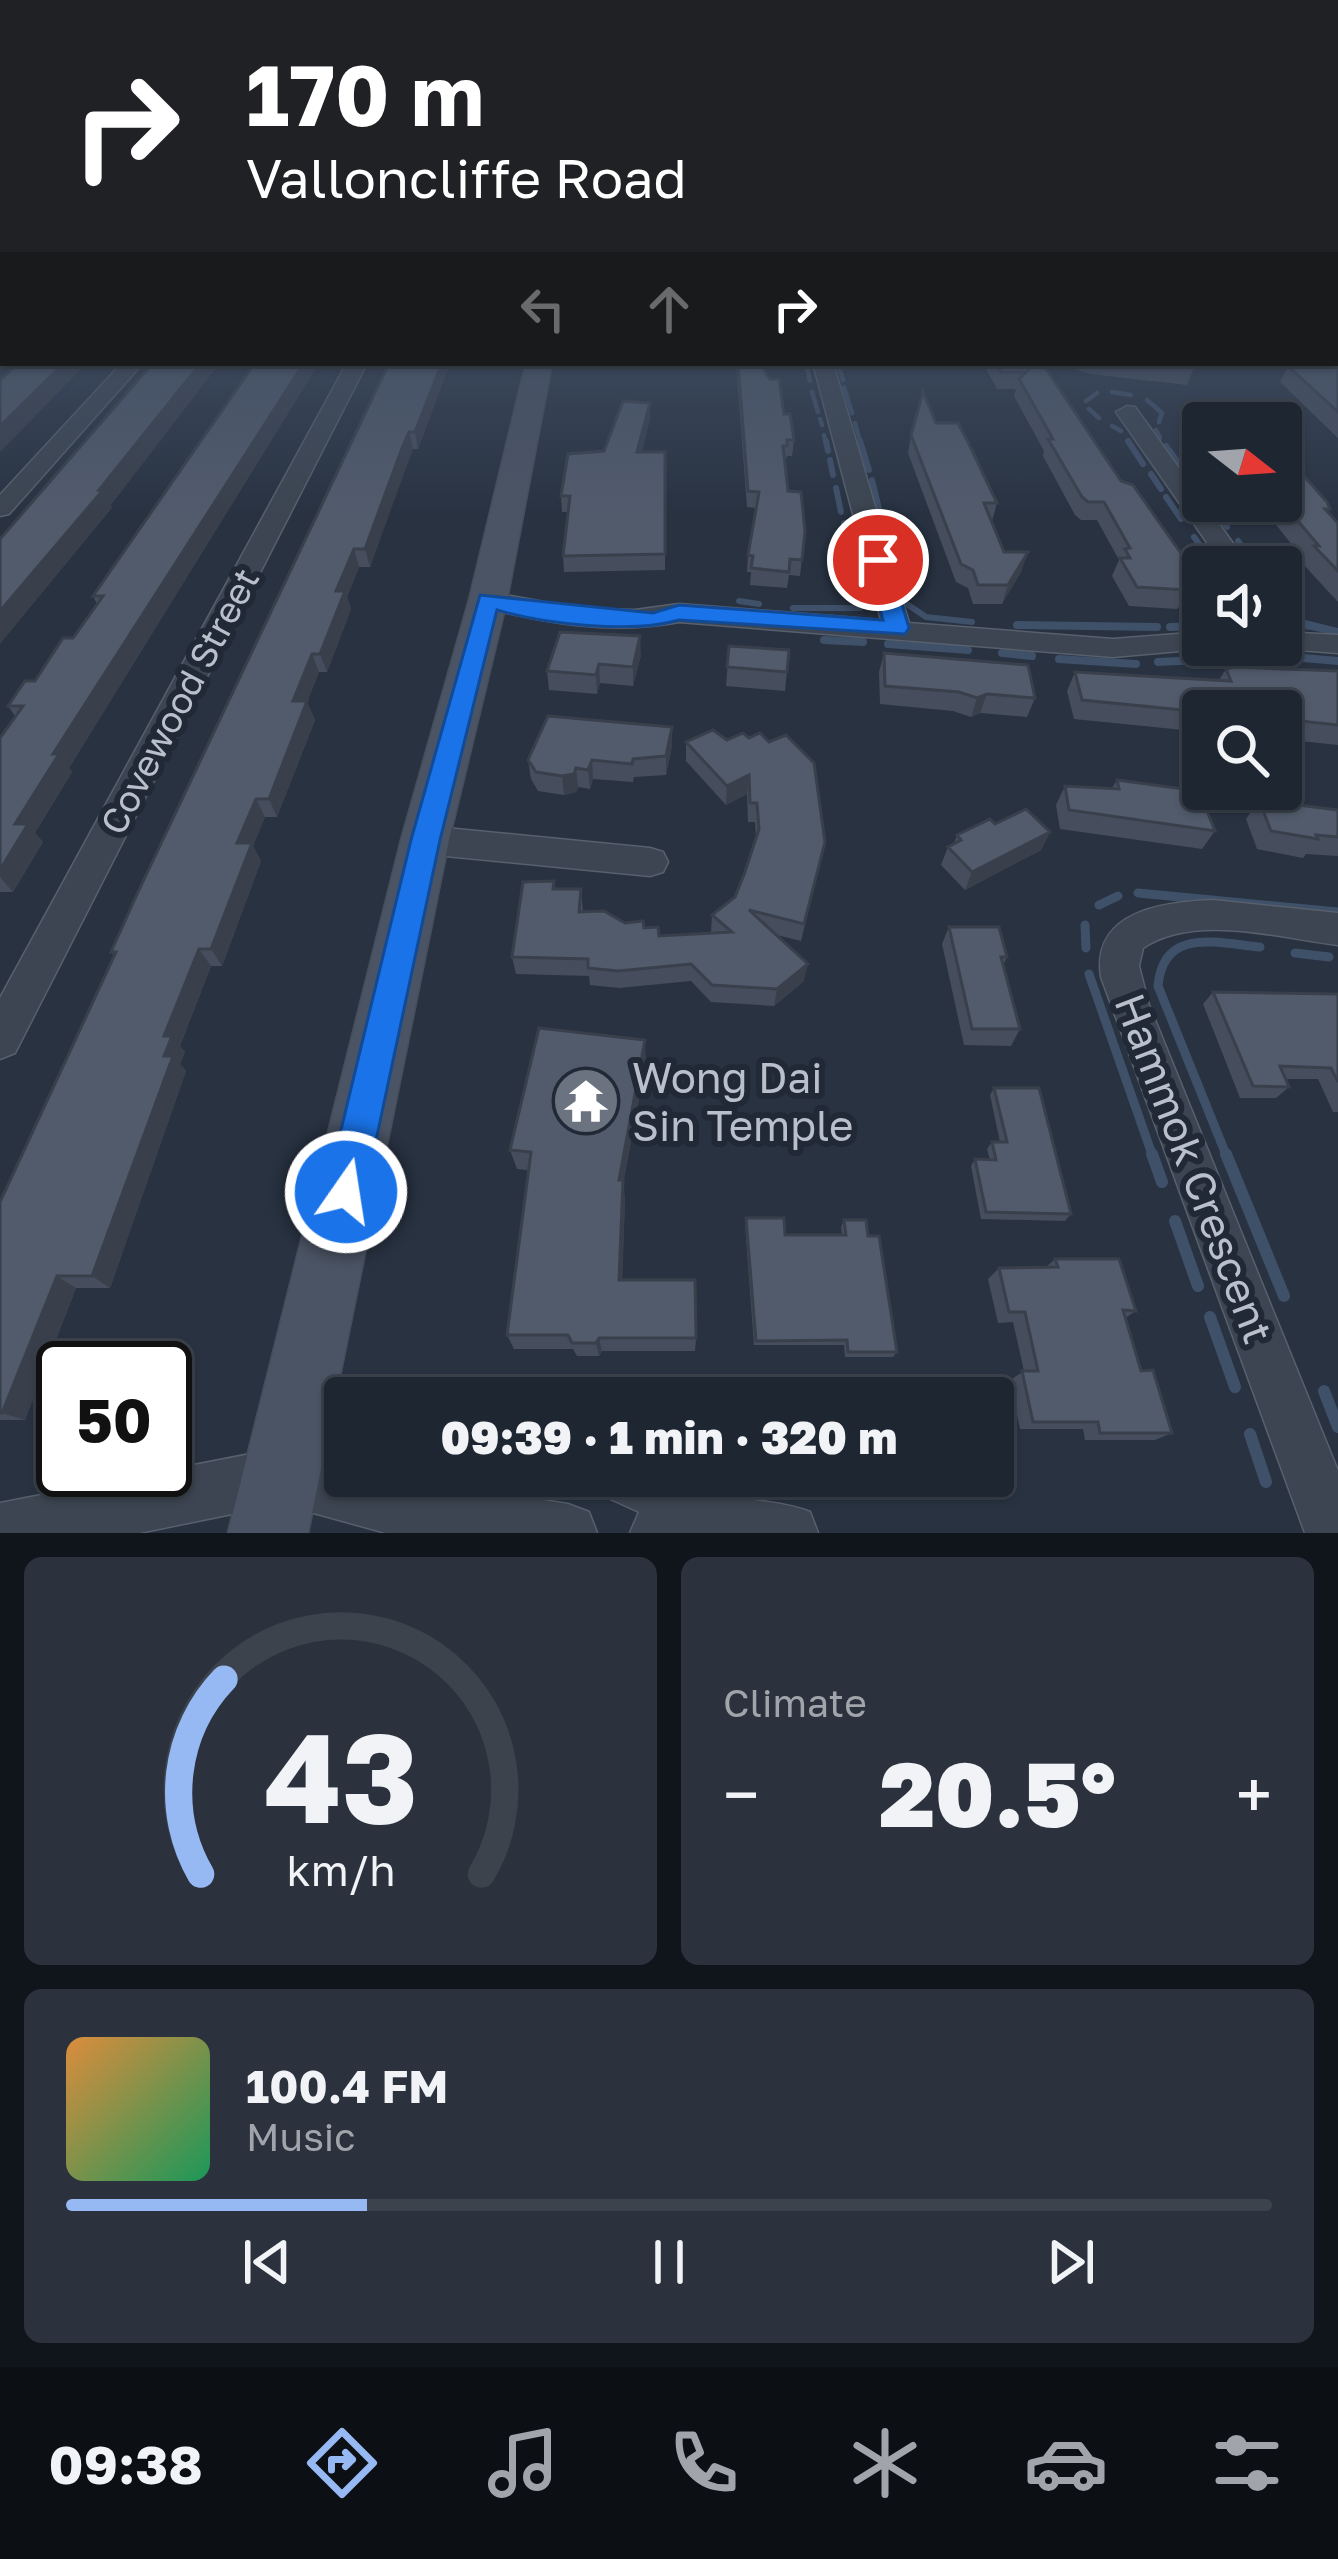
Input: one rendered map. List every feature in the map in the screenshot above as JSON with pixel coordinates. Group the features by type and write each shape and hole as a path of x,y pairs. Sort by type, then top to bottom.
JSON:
{"main road":[{"path":"298,1487 425,840 488,600 537,371"}],"street":[{"path":"0,509 126,371"},
{"name":"Covewood Street","path":"0,1039 16,976 353,371"},
{"path":"825,371 897,628"},
{"path":"1127,412 1222,546"},
{"path":"488,600 523,610 653,620 679,613 1113,648 1182,643"},
{"path":"1302,639 1338,644"},
{"path":"425,840 650,862"},
{"name":"Hammok Crescent","path":"1334,1533 1129,1006 1118,957 1128,936 1143,925 1177,914 1338,929"},
{"path":"0,1532 298,1487 568,1533"},
{"path":"656,1497 673,1526 789,1533"}],"building":[{"path":"11,371 56,371 0,426 0,380"},
{"path":"146,371 195,371 99,490 103,490 0,611 0,539"},
{"path":"250,371 299,371 53,754 59,754 15,824 28,824 0,870 0,738 23,706 8,706 25,681 35,681 63,638 73,638 103,596 93,596"},
{"path":"385,371 439,371 415,432 409,432 402,448 365,549 354,549 336,591 345,591 320,654 312,654 293,701 307,701 269,799 256,799 237,843 252,843 211,949 199,949 164,1036 172,1036 164,1056 173,1056 92,1276 57,1276 0,1413 0,1202 116,952 111,952"},
{"path":"739,371 764,371 770,379 779,379 784,414 790,414 794,440 783,446 788,491 801,492 802,560 790,559 789,572 751,568 753,556 748,555 759,492 748,491"},
{"path":"1000,371 1047,371 1121,481 1133,485 1182,555 1182,590 1137,587 1120,558 1130,558 1125,549 1130,548 1104,502 1082,497 1019,379 1026,372"},
{"path":"1293,371 1338,371 1338,412"},
{"path":"923,392 936,423 958,423 968,442 997,503 984,503 1004,552 1028,552 1008,585 978,585 973,570 961,564 911,435"},
{"path":"623,401 650,403 637,452 665,452 665,554 563,556 570,496 561,496 568,454 604,451"},
{"path":"1302,474 1338,523 1338,571 1314,546 1319,546 1299,522"},
{"path":"560,632 640,636 633,667 599,664 596,675 547,671"},
{"path":"729,646 789,650 787,672 727,667"},
{"path":"884,653 1028,665 1035,698 987,694 977,698 959,692 885,686"},
{"path":"1226,669 1338,671 1338,725 1302,721 1302,690 1182,690 1182,710 1082,700 1075,672 1231,681"},
{"path":"548,716 672,727 666,756 633,759 632,764 592,760 588,770 576,768 574,774 562,776 536,772 528,760"},
{"path":"713,730 727,740 743,733 749,738 760,733 769,742 786,735 814,763 825,842 804,924 749,910 808,964 777,989 712,985 691,964 618,971 588,968 588,959 512,957 523,882 554,881 553,889 581,889 579,912 604,911 625,923 643,921 644,928 658,927 659,936 732,932 712,915 735,897 759,829 757,803 750,803 749,775 727,786 686,742"},
{"path":"1117,780 1182,789 1182,810 1207,810 1215,831 1069,810 1065,786 1119,789"},
{"path":"1302,805 1338,810 1338,837 1316,835 1318,839 1271,831 1263,810 1302,810"},
{"path":"1026,809 1050,832 972,872 948,847 961,840 957,835"},
{"path":"949,927 999,927 1007,957 1001,957 1020,1029 972,1029"},
{"path":"1213,992 1338,994 1338,1082 1331,1068 1280,1066 1289,1087 1253,1086"},
{"path":"539,1028 645,1040 619,1180 623,1180 619,1280 695,1280 696,1338 599,1338 596,1343 572,1343 568,1335 507,1335 531,1152 510,1150"},
{"path":"994,1088 1039,1088 1071,1214 986,1212 975,1159 996,1160 992,1142 1007,1142"},
{"path":"746,1218 784,1218 785,1235 846,1235 844,1220 866,1220 868,1236 879,1236 897,1352 848,1352 847,1340 756,1341"},
{"path":"1055,1259 1119,1259 1136,1311 1123,1310 1141,1371 1153,1370 1172,1433 1100,1433 1098,1422 1033,1422 1022,1371 1038,1371 1025,1312 1009,1312 999,1268 1058,1267"}],"waterway":[{"path":"808,371 810,381"},
{"path":"840,371 843,380"},
{"path":"844,387 852,413"},
{"path":"812,392 818,412"},
{"path":"1112,392 1131,395"},
{"path":"1086,401 1097,393"},
{"path":"1147,400 1162,413 1159,422"},
{"path":"1089,409 1099,418"},
{"path":"820,419 822,425"},
{"path":"855,423 861,444"},
{"path":"1112,426 1121,431"},
{"path":"1156,430 1160,438"},
{"path":"824,435 826,444"},
{"path":"826,441 828,451"},
{"path":"860,441 869,470"},
{"path":"1128,441 1143,464"},
{"path":"1166,446 1182,468"},
{"path":"830,460 833,475"},
{"path":"1151,474 1161,489"},
{"path":"872,480 881,517"},
{"path":"836,488 841,512"},
{"path":"1166,497 1181,519"},
{"path":"1223,522 1227,527"},
{"path":"844,523 850,549"},
{"path":"1194,537 1201,546"},
{"path":"1238,541 1242,546"},
{"path":"890,552 899,585"},
{"path":"793,608 860,608 851,563"},
{"path":"739,601 759,604"},
{"path":"904,602 926,617 972,622"},
{"path":"1304,624 1338,632"},
{"path":"1304,624 1308,627"},
{"path":"1017,625 1157,627"},
{"path":"1170,627 1182,627"},
{"path":"824,640 863,642"},
{"path":"888,644 968,650"},
{"path":"1002,653 1032,656"},
{"path":"1304,658 1338,661"},
{"path":"1059,659 1136,664"},
{"path":"1158,662 1182,661"},
{"path":"1138,893 1338,912"},
{"path":"1099,905 1118,896"},
{"path":"1085,925 1086,948"},
{"path":"1227,1157 1158,986 1162,967 1181,947 1210,942 1260,947"},
{"path":"1295,953 1329,957"},
{"path":"1089,974 1153,1157"},
{"path":"1152,1154 1162,1182"},
{"path":"1226,1154 1284,1296"},
{"path":"1175,1221 1198,1286"},
{"path":"1210,1317 1235,1387"},
{"path":"1324,1391 1338,1427"},
{"path":"1250,1434 1266,1482"}],"place":[{"name":"Wong Dai Sin Temple","path":"586,1101"}],"route":[{"path":"346,1192 425,840 488,600 523,610 653,620 679,613 897,628 878,560"}]}
